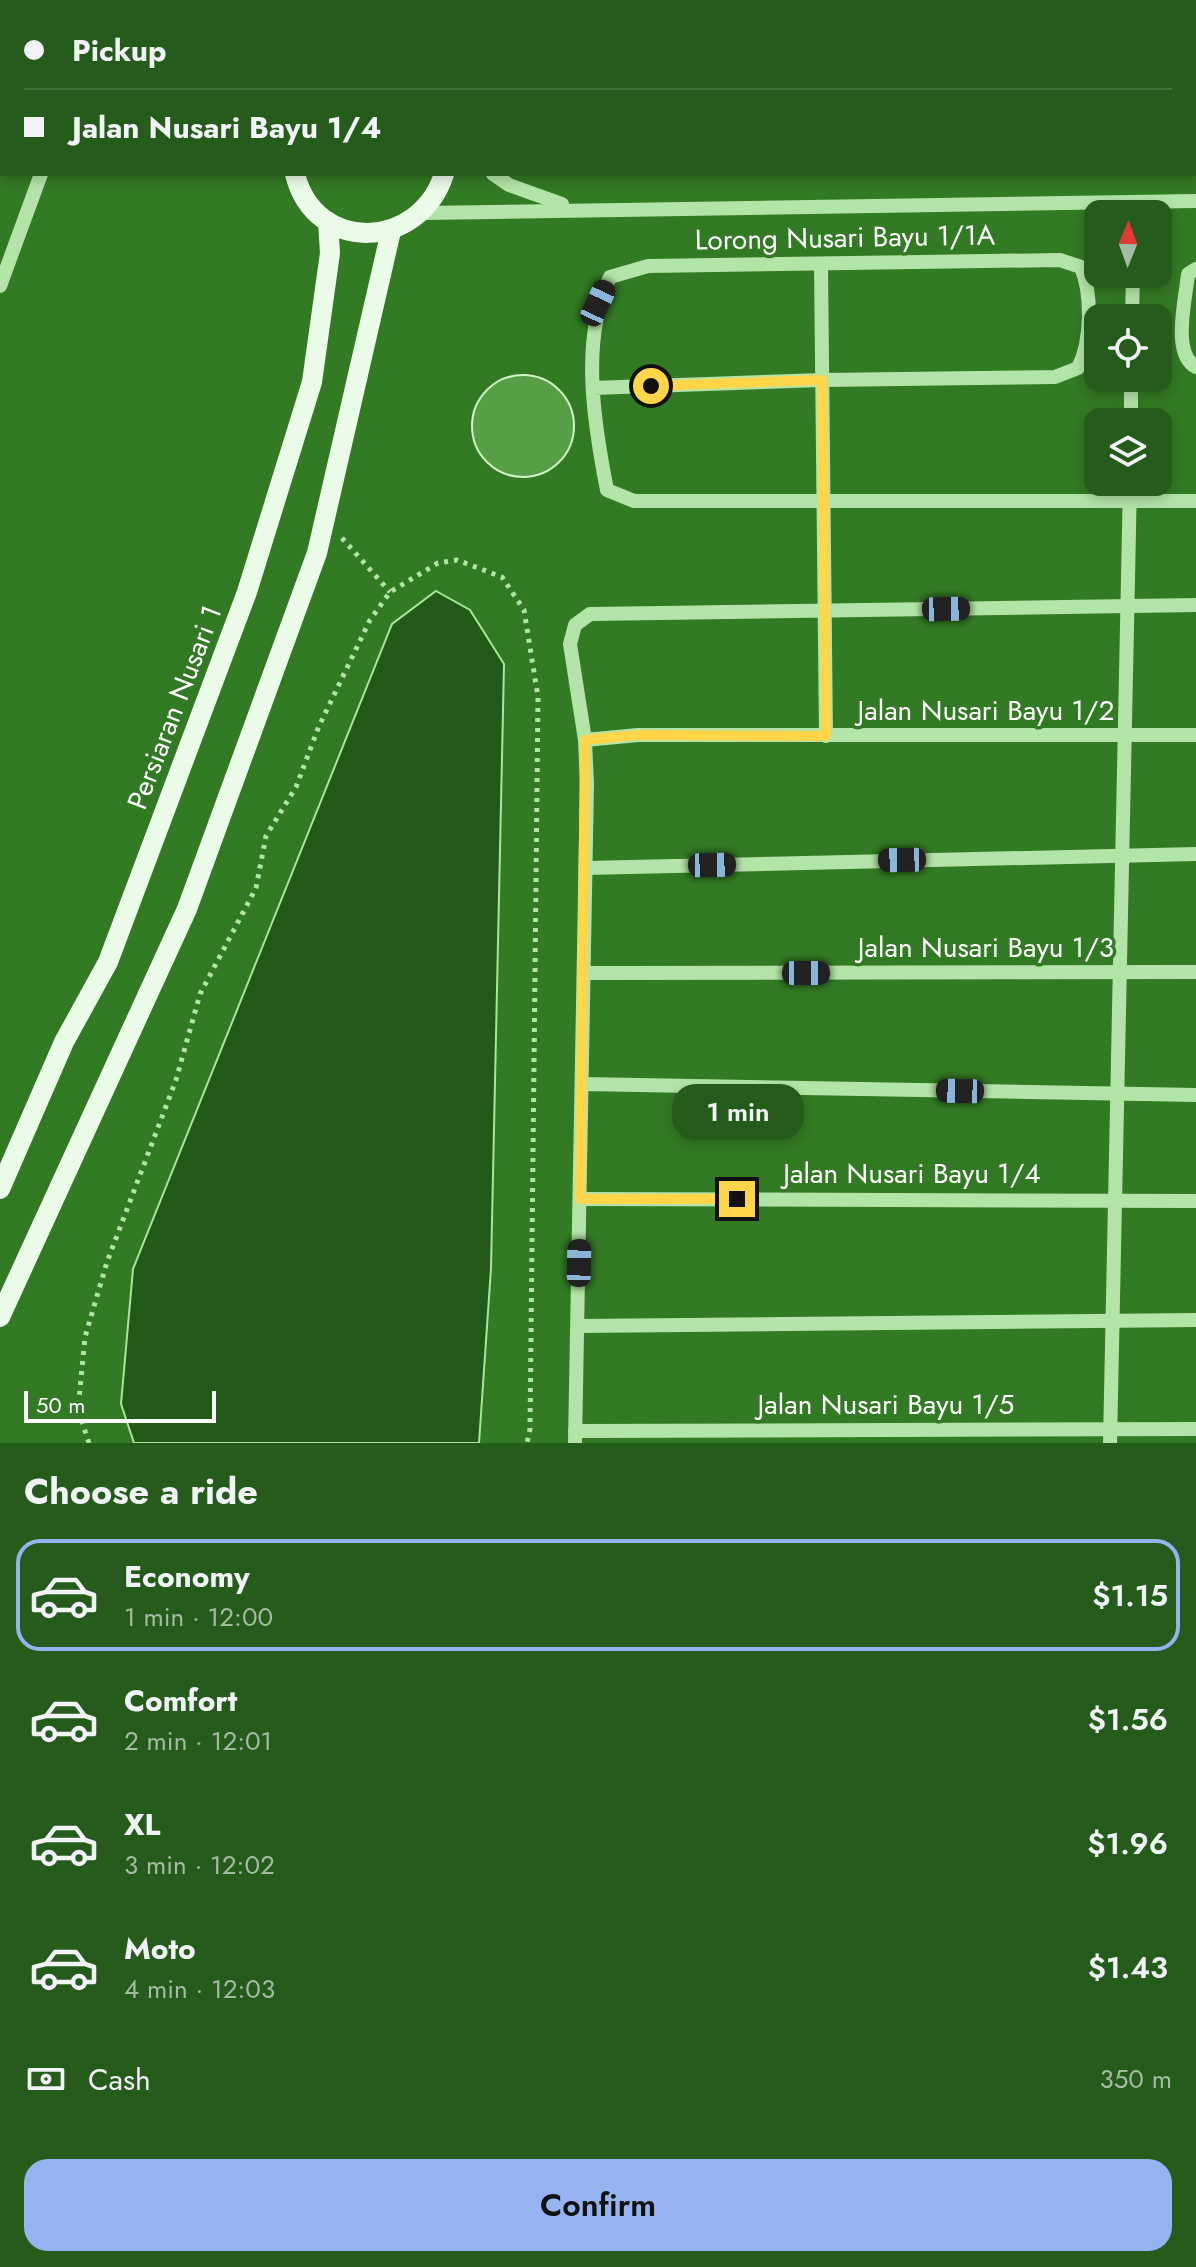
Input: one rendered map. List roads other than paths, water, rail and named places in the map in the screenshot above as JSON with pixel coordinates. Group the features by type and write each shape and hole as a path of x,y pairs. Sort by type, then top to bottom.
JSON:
{"main road":[{"path":"296,176 310,206 328,222 348,231 369,234 391,231 423,213 439,192 443,176"},
{"name":"Persiaran Nusari 1","path":"0,1189 64,1042 108,962 247,592 312,382 330,253 328,222"},
{"path":"0,1317 187,909 317,553 391,231"}],"street":[{"path":"0,286 40,176"},
{"path":"496,176 519,190 578,208"},
{"path":"1172,204 1196,201"},
{"path":"423,213 578,208 1084,208"},
{"name":"Lorong Nusari Bayu 1/1A","path":"593,388 598,303 610,277 648,266 1060,260 1081,267 1088,284 1085,354 1078,368 1055,377 822,380"},
{"path":"821,265 826,736"},
{"path":"1196,269 1188,274 1182,349 1188,363 1196,367"},
{"path":"822,380 593,388 607,490 634,501 1196,501"},
{"path":"1110,1436 1130,496"},
{"path":"575,1437 586,868 585,740 570,644 575,625 590,614 1196,605"},
{"name":"Jalan Nusari Bayu 1/2","path":"585,740 638,735 1196,735"},
{"path":"586,868 1196,854"},
{"name":"Jalan Nusari Bayu 1/3","path":"585,973 1196,972"},
{"path":"583,1084 1196,1095"},
{"name":"Jalan Nusari Bayu 1/4","path":"580,1199 1196,1201"},
{"path":"578,1326 1196,1320"},
{"name":"Jalan Nusari Bayu 1/5","path":"575,1437 1110,1436 1196,1429"}]}
